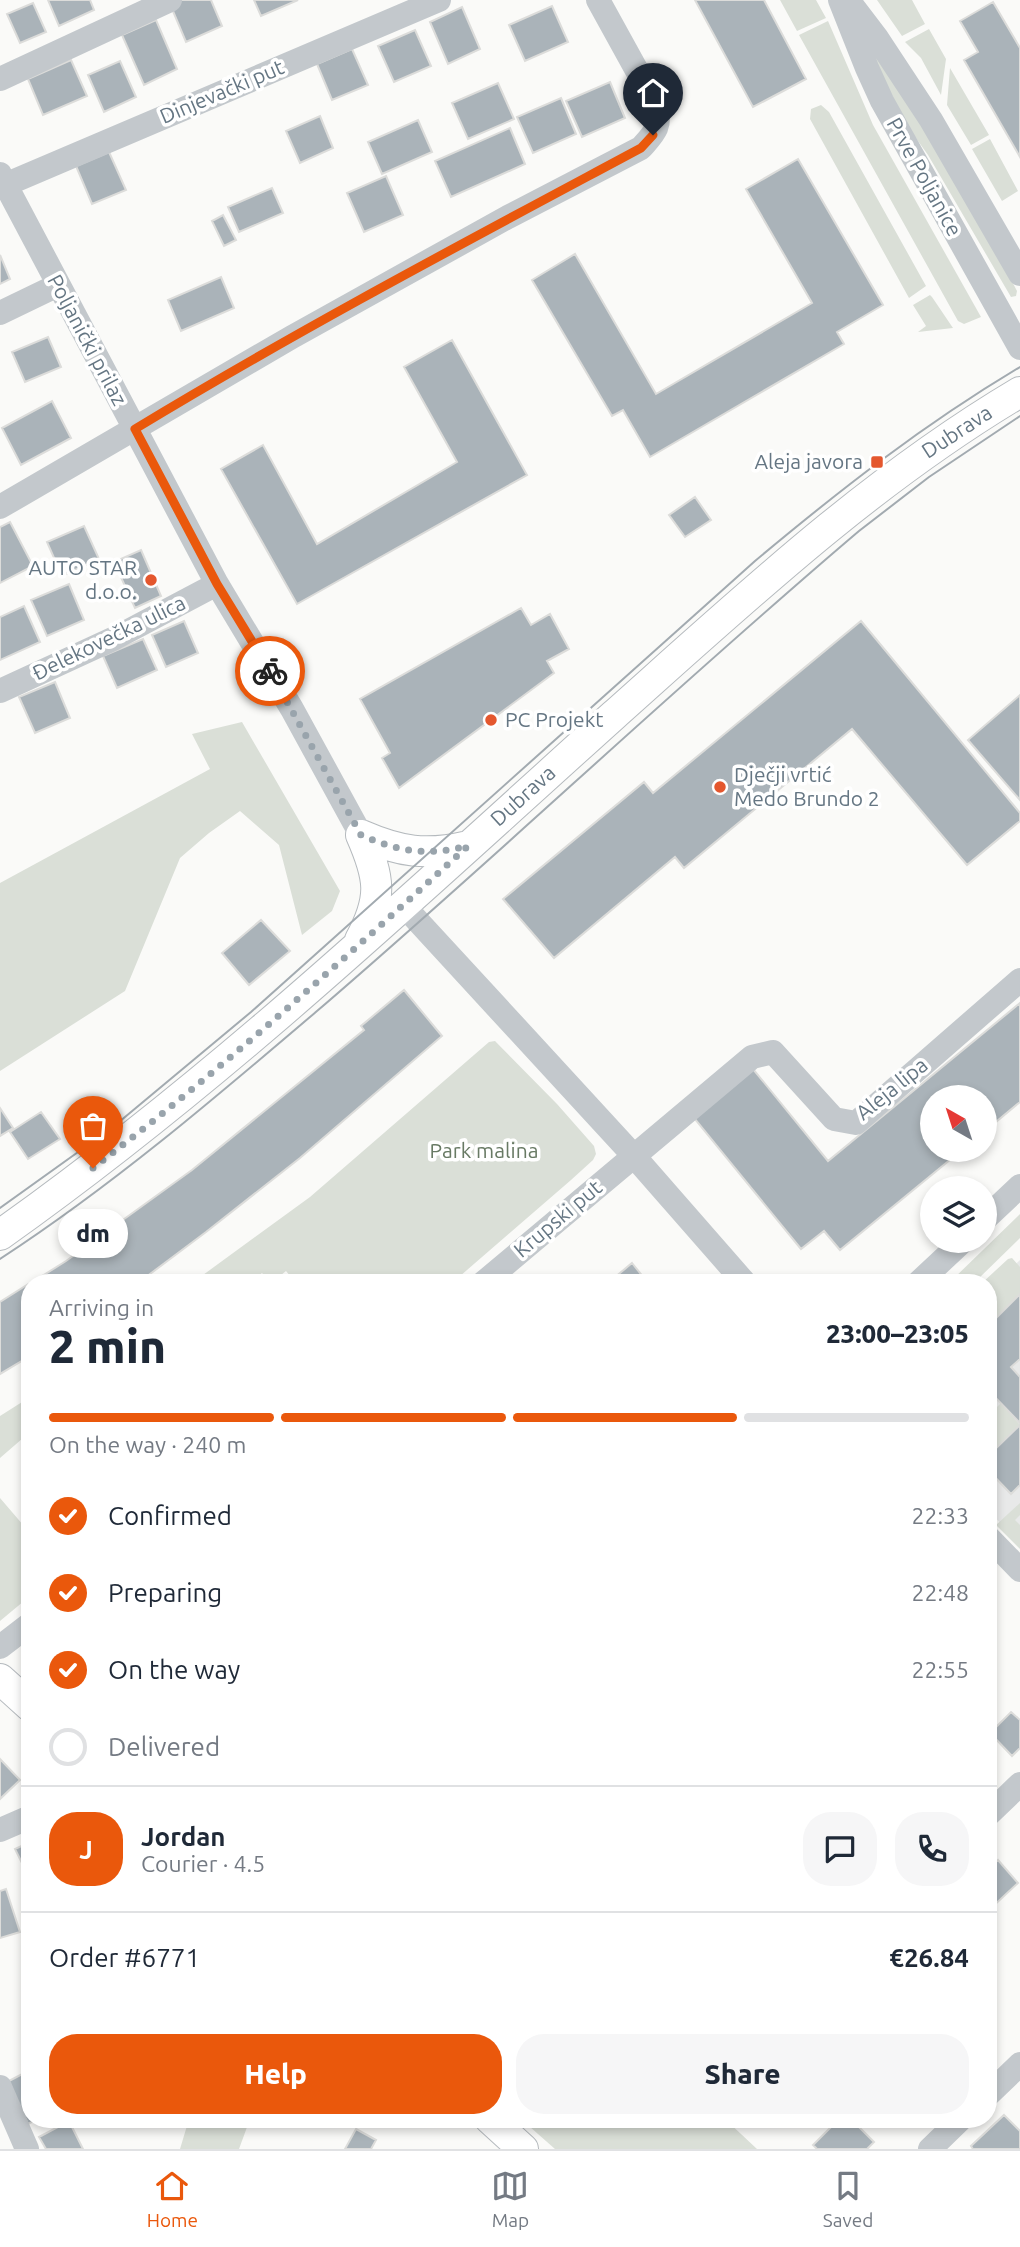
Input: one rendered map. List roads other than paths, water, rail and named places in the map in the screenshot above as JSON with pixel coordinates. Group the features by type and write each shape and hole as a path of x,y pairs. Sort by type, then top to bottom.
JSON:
{"main road":[{"name":"Dubrava","path":"0,1235 143,1130 246,1045 746,597 836,520 926,451 1020,392"},
{"path":"361,835 384,845 419,852 431,853 468,846"},
{"path":"356,948 371,919 377,887 374,865 361,835"},
{"path":"0,1679 21,1698"},
{"path":"500,2128 523,2149"}],"street":[{"path":"0,79 170,0"},
{"name":"Dinjevački put","path":"2,182 439,0"},
{"path":"0,507 412,270 641,148 653,135 660,121 657,107 598,0"},
{"name":"Prve Poljanice","path":"840,0 882,101 1020,348"},
{"name":"Prve Poljanice","path":"848,0 877,38 931,120 1020,274"},
{"name":"Poljanički prilaz","path":"2,182 217,584 292,709 361,835"},
{"path":"0,313 58,285"},
{"name":"Đelekovečka ulica","path":"0,691 115,638 217,584"},
{"path":"403,905 633,1155 737,1274"},
{"name":"Aleja lipa","path":"633,1155 752,1057 773,1052 835,1119 856,1123 1020,980"},
{"name":"Krupski put","path":"494,1274 633,1155"},
{"path":"997,1208 1020,1186"},
{"path":"927,1274 949,1253"},
{"path":"997,1549 1020,1570"},
{"path":"0,1647 21,1630"},
{"path":"997,1806 1020,1784"},
{"path":"0,1830 21,1821"},
{"path":"997,2086 1020,2064"},
{"path":"0,2087 27,2149"},
{"path":"930,2149 952,2128"}],"tram line":[{"path":"0,1208 113,1127 251,1012 787,534 916,435 1020,367"},
{"path":"0,1259 123,1171 279,1044 859,531 929,477 1020,416"}],"place":[{"name":"Aleja javora","path":"877,462"},
{"name":"AUTO STAR d.o.o.","path":"151,580"},
{"name":"PC Projekt","path":"491,720"},
{"name":"Dječji vrtić Medo Brundo 2","path":"720,787"},
{"name":"dm","path":"93,1168"}],"park label":[{"name":"Park malina","path":"484,1151"}]}
